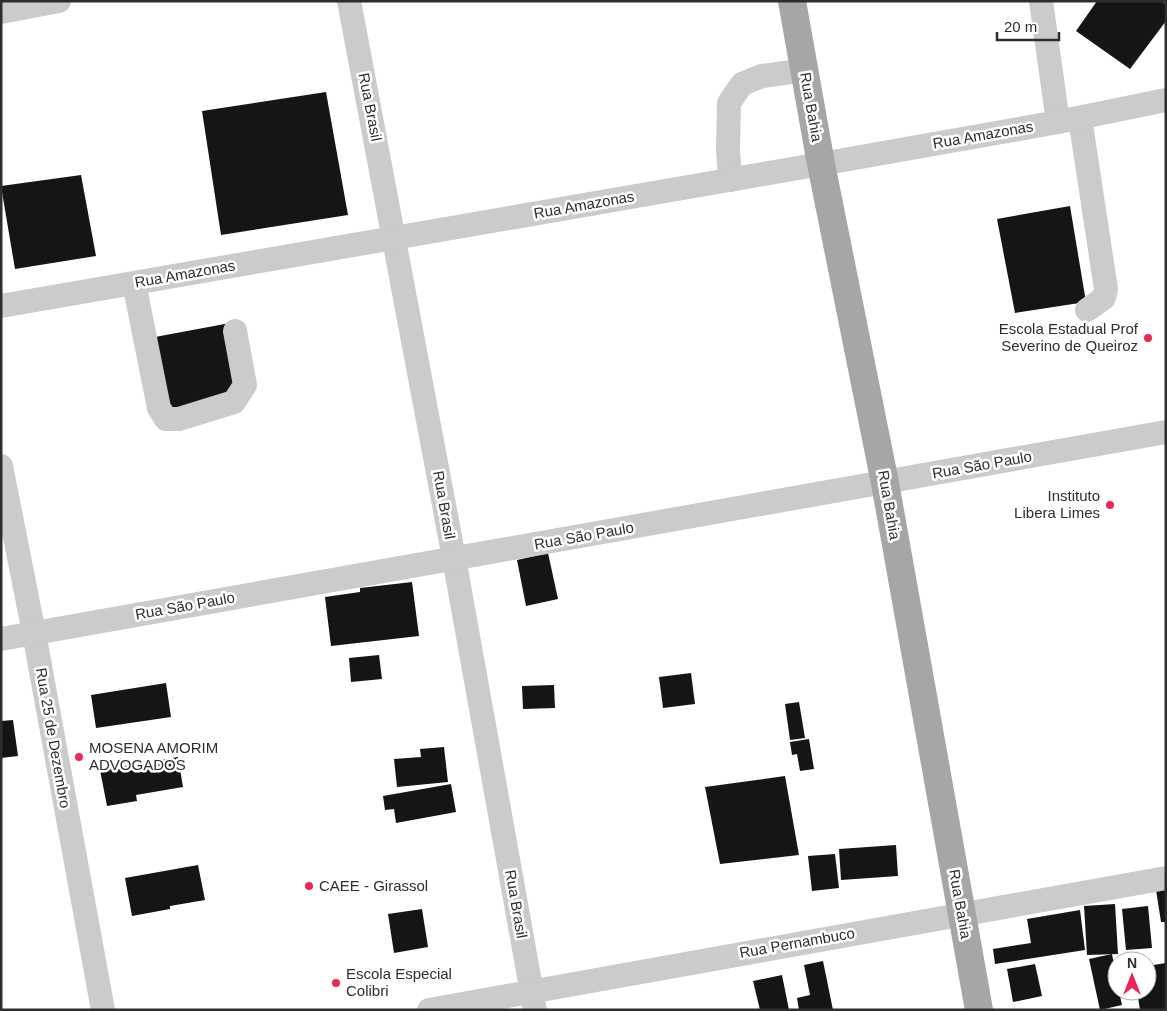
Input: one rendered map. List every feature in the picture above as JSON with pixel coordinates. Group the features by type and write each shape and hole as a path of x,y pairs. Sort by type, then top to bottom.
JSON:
{"main road":[{"name":"Rua Bahia","path":"792,1 821,164 885,483 979,1010"}],"street":[{"path":"1,12 59,1"},
{"name":"Rua Brasil","path":"349,1 395,237 533,1000"},
{"path":"1041,1 1106,289 1104,298 1087,310"},
{"path":"730,180 728,149 729,103 742,84 762,76 805,70"},
{"name":"Rua Amazonas","path":"1,306 821,164 1069,120 1166,100"},
{"path":"134,283 158,408 166,419 179,419 234,402 245,385 236,331"},
{"name":"Rua São Paulo","path":"1,639 1166,432"},
{"name":"Rua 25 de Dezembro","path":"1,466 34,633 103,1010"},
{"name":"Rua Pernambuco","path":"429,1010 533,1000 962,914 1166,878"}],"building":[{"path":"1097,1 1161,1 1166,4 1166,21 1130,69 1076,31"},
{"path":"326,92 348,215 221,235 202,111"},
{"path":"81,175 96,256 15,269 1,186"},
{"path":"1070,206 1086,302 1015,313 997,219"},
{"path":"230,323 236,395 169,412 155,337"},
{"path":"548,553 558,599 526,606 517,560"},
{"path":"412,582 419,636 331,646 325,597 360,592 360,588"},
{"path":"379,655 382,679 351,682 349,658"},
{"path":"691,673 695,704 663,708 659,677"},
{"path":"166,683 171,717 96,728 91,695"},
{"path":"554,685 555,708 523,709 522,686"},
{"path":"799,702 805,738 790,740 785,704"},
{"path":"13,720 18,756 1,758 1,721"},
{"path":"809,739 814,769 800,771 797,754 792,755 790,742"},
{"path":"444,747 448,782 397,787 394,759 421,757 420,749"},
{"path":"178,757 183,787 136,795 137,801 107,806 100,770"},
{"path":"785,776 799,855 720,864 705,787"},
{"path":"451,784 456,812 396,823 394,809 385,810 383,796"},
{"path":"896,845 898,876 841,880 839,849"},
{"path":"835,854 839,888 812,891 808,856"},
{"path":"198,865 205,900 170,906 170,909 132,916 125,878"},
{"path":"1166,889 1166,922 1161,922 1156,890"},
{"path":"1115,904 1118,951 1107,951 1107,954 1087,955 1084,906"},
{"path":"1148,906 1152,948 1126,950 1122,909"},
{"path":"422,909 428,947 394,953 388,914"},
{"path":"1080,910 1085,950 995,964 993,949 1031,943 1027,919"},
{"path":"1107,955 1107,1001 1121,1001 1122,1005 1100,1010 1089,959"},
{"path":"823,961 833,1010 799,1010 797,998 810,995 804,965"},
{"path":"1166,963 1166,1010 1140,1010 1139,1001 1157,1001 1157,964"},
{"path":"1035,964 1042,996 1013,1002 1007,969"},
{"path":"782,975 789,1010 760,1010 753,981"}],"place":[{"name":"Escola Estadual Prof Severino de Queiroz","path":"1148,338"},
{"name":"Instituto Libera Limes","path":"1110,505"},
{"name":"MOSENA AMORIM ADVOGADOS","path":"79,757"},
{"name":"CAEE - Girassol","path":"309,886"},
{"name":"Escola Especial Colibri","path":"336,983"}]}
